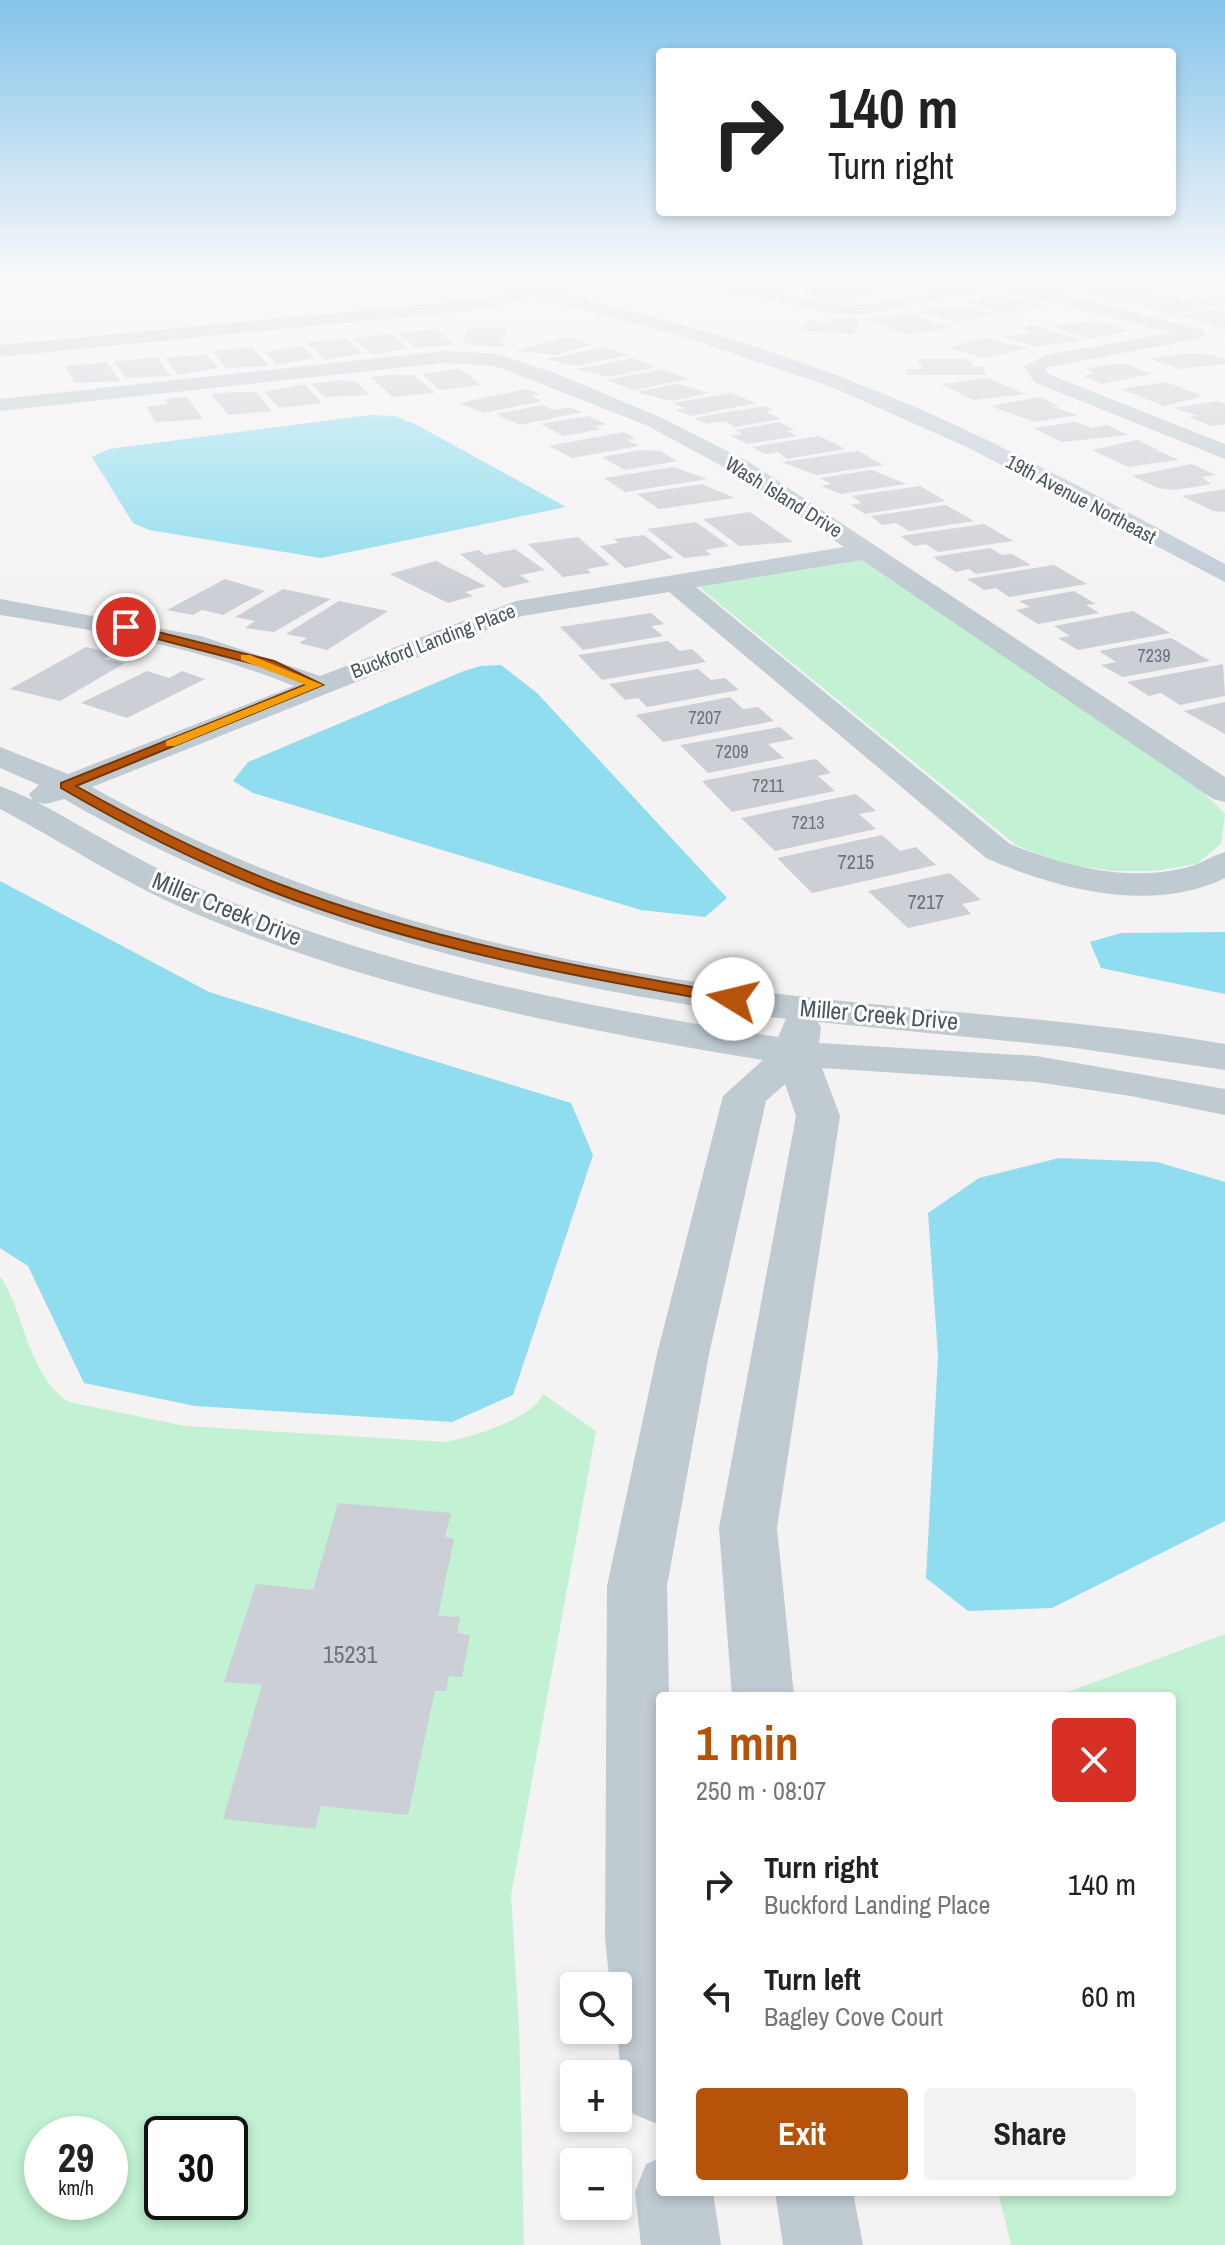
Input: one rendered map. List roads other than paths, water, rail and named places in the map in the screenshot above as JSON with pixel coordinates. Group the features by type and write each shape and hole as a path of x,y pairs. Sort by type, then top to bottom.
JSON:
{"street":[{"name":"Wash Island Drive","path":"0,405 178,386"},
{"name":"Wash Island Drive","path":"563,386 653,421 741,467 1225,792"},
{"name":"19th Avenue Northeast","path":"842,386 889,403 1009,460 1225,574"},
{"path":"1060,386 1225,452"},
{"name":"Buckford Landing Place","path":"9,801 66,786 516,609 868,551"},
{"path":"672,581 998,851 1049,872 1112,881 1162,883 1213,873 1225,863"},
{"path":"0,607 126,627 205,646 270,664 317,685"},
{"name":"Miller Creek Drive","path":"0,757 66,786 143,829 273,887 402,930 615,979 800,1031 1153,1086 1225,1102"},
{"name":"Miller Creek Drive","path":"9,801 112,860 203,904 380,968 627,1025 1135,1040 1225,1057"},
{"path":"763,1692 748,1528 818,1116 800,1031"},
{"name":"Miller Creek Drive","path":"656,2057 640,1938 637,1586 683,1354 745,1096 800,1031"},
{"path":"675,2196 681,2245"},
{"path":"815,2196 823,2245"}],"water":[{"path":"370,415 395,416 417,425 566,507 321,558 149,530 133,523 92,457 109,449"},
{"path":"501,665 537,693 727,898 705,917 641,910 253,793 233,781 248,762 464,671"},
{"path":"0,881 209,992 571,1103 593,1155 513,1395 452,1422 195,1406 84,1383 28,1266 0,1248"},
{"path":"1225,932 1225,994 1101,968 1090,942 1121,933"},
{"path":"1059,1158 1157,1162 1225,1182 1225,1521 1052,1608 968,1611 926,1578 938,1356 928,1213 979,1178"}]}
